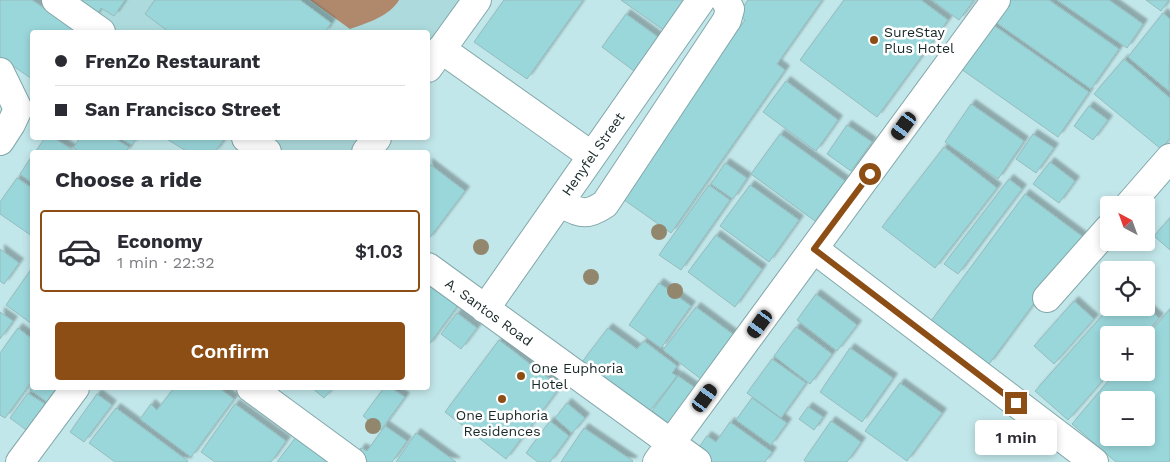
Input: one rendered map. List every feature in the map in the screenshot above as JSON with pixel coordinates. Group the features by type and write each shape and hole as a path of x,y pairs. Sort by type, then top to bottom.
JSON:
{"street":[{"path":"56,0 98,30"},
{"path":"477,0 434,58 592,156"},
{"name":"Henyfel Street","path":"484,308 701,0"},
{"path":"558,203 582,213 592,212 605,204 726,20 730,9 725,0"},
{"path":"665,452 996,0"},
{"path":"0,72 18,109 0,141"},
{"path":"368,150 375,140"},
{"path":"1137,196 1170,158"},
{"path":"1047,298 1100,238"},
{"path":"814,249 1094,462"},
{"name":"A. Santos Road","path":"430,268 484,308 665,452 697,462"},
{"path":"20,462 74,390"},
{"path":"254,390 352,462"}],"shaded area":[{"path":"56,0 477,0 430,66 430,30 98,30"},
{"path":"310,0 399,0 384,15 350,29"},
{"path":"248,140 375,140 368,150 262,150"}],"building":[{"path":"0,0 32,0 76,30 30,30 30,78 0,57"},
{"path":"64,0 125,0 114,16 101,8 92,21"},
{"path":"155,0 300,0 331,23 326,30 166,30 145,14"},
{"path":"504,0 583,0 527,79 474,42"},
{"path":"621,0 686,0 665,31"},
{"path":"748,0 822,0 777,64 785,70 671,233 620,197 745,20 738,15"},
{"name":"SureStay Plus Hotel","path":"844,0 921,0 948,20 877,117 800,60"},
{"path":"932,0 974,0 959,20"},
{"path":"1008,0 1049,0 1119,49 1091,89 994,21"},
{"path":"1057,0 1109,0 1143,24 1127,48"},
{"path":"1146,0 1169,0 1161,11"},
{"path":"1163,13 1170,19 1169,91 1128,57"},
{"path":"626,14 658,37 634,71 602,47"},
{"path":"992,24 1089,92 1058,137 961,69"},
{"path":"1124,59 1170,98 1170,138 1161,149 1094,94"},
{"path":"786,81 838,120 816,151 763,112"},
{"path":"971,104 1024,141 998,179 945,142"},
{"path":"1089,106 1108,120 1093,140 1074,126"},
{"path":"847,125 872,142 851,171 827,154"},
{"path":"780,134 845,181 815,221 751,174"},
{"path":"1033,134 1054,148 1036,173 1016,159"},
{"path":"44,140 57,140 73,150 36,150"},
{"path":"79,140 117,140 129,147 127,150 77,150 73,148"},
{"path":"123,140 136,140 132,145"},
{"path":"168,140 224,140 216,150 185,150"},
{"path":"944,147 997,188 935,268 882,227"},
{"path":"30,159 30,182 20,174"},
{"path":"1050,162 1075,181 1059,203 1033,184"},
{"path":"725,163 747,178 733,199 711,184"},
{"path":"430,165 465,191 430,237"},
{"path":"17,178 30,187 30,235 0,214 0,202"},
{"path":"1009,179 1022,189 958,274 944,264"},
{"path":"709,185 730,200 681,270 659,255"},
{"path":"750,185 799,220 769,262 720,226"},
{"path":"1025,194 1083,237 989,364 931,321"},
{"path":"1170,218 1170,250 1155,235"},
{"path":"716,235 762,269 735,307 688,272"},
{"path":"0,249 19,263 4,284 0,281"},
{"path":"30,271 30,323 6,305"},
{"path":"430,282 459,304 430,343"},
{"path":"659,283 691,306 661,348 629,325"},
{"path":"816,294 857,325 837,351 797,320"},
{"path":"1074,301 1094,319 1054,364 1034,346"},
{"path":"696,307 734,335 701,379 663,350"},
{"path":"1170,309 1170,462 1116,462 1072,424 1108,381 1155,381 1155,326"},
{"path":"0,312 13,321 0,339"},
{"path":"457,313 477,328 461,349 441,334"},
{"path":"1155,315 1159,318 1152,326 1100,326 1100,381 1102,381 1068,420 1035,391 1102,316"},
{"path":"796,327 832,354 810,384 774,356"},
{"path":"18,328 30,337 30,384 5,418 0,415 0,353"},
{"path":"608,328 637,349 644,341 677,366 672,373 677,376 649,412 582,362"},
{"name":"One Euphoria Residences","path":"499,340 560,387 506,459 445,412"},
{"path":"850,348 893,378 862,422 820,392"},
{"path":"772,359 806,383 781,418 747,393"},
{"path":"678,376 697,389 670,425 652,411"},
{"path":"900,383 942,413 907,461 865,431"},
{"path":"30,390 58,390 59,391 50,404"},
{"path":"172,390 222,390 234,399 191,457 140,419 151,404 157,410"},
{"path":"314,390 331,390 324,398"},
{"path":"382,390 394,390 405,397 381,430 363,416"},
{"path":"28,393 48,406 29,432 10,418"},
{"path":"97,394 112,405 84,442 70,432"},
{"path":"752,398 787,423 771,445 736,420"},
{"path":"567,403 585,418 572,433 555,418"},
{"path":"235,404 286,441 271,462 215,462 201,452"},
{"path":"808,407 823,417 814,430 799,419"},
{"path":"116,408 188,461 115,462 89,443"},
{"path":"550,421 569,436 550,462 538,462 526,453"},
{"path":"831,421 861,442 847,462 806,462 804,460"},
{"path":"730,422 772,452 765,462 707,462 695,453 707,436 716,442"},
{"path":"385,426 407,441 392,462 356,462 353,460 361,448 367,451"},
{"path":"584,428 633,461 561,462"},
{"path":"300,432 335,462 277,462"},
{"path":"416,433 456,462 396,462"}],"place":[{"name":"SureStay Plus Hotel","path":"874,40"},
{"name":"One Euphoria Hotel","path":"521,376"},
{"name":"One Euphoria Residences","path":"502,399"}],"route":[{"path":"870,174 814,249 1016,403"}]}
